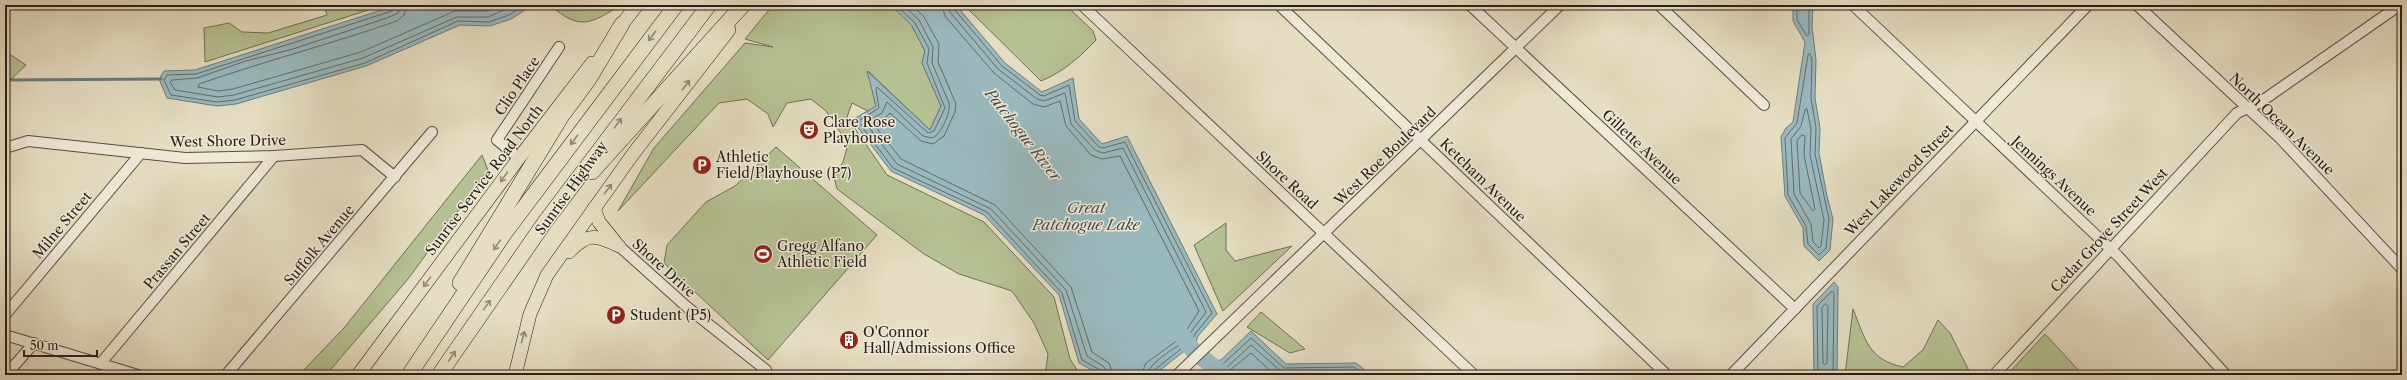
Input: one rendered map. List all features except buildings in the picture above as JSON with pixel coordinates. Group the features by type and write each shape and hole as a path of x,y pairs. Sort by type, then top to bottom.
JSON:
{"highway":[{"name":"Sunrise Highway","path":"408,375 504,234 676,5"},
{"name":"Sunrise Highway","path":"439,375 545,222 708,5"},
{"path":"545,222 743,5"},
{"path":"408,375 472,262 561,117 589,79 622,24"}],"main road":[{"name":"Sunrise Service Road North","path":"358,375 519,158 638,5"},
{"path":"515,375 530,314 548,275 594,208 749,5"},
{"path":"594,208 602,226 619,246"},
{"path":"548,275 577,244 587,238 603,238 619,246"}],"street":[{"name":"Shore Road","path":"1082,5 1474,375"},
{"name":"Ketcham Avenue","path":"1279,5 1667,375"},
{"name":"Gillette Avenue","path":"1470,5 1795,309"},
{"name":"West Roe Boulevard","path":"1177,375 1324,235 1560,5"},
{"path":"1659,5 1764,105"},
{"name":"Jennings Avenue","path":"1853,5 2110,249 2226,375"},
{"name":"West Lakewood Street","path":"1731,375 2088,5"},
{"name":"North Ocean Avenue","path":"2137,5 2297,155 2402,269"},
{"name":"Cedar Grove Street West","path":"1994,375 2237,113 2247,107 2259,103 2400,5"},
{"name":"Clio Place","path":"519,158 497,140 559,47"},
{"name":"Suffolk Avenue","path":"226,375 432,132"},
{"name":"West Shore Drive","path":"6,148 28,141 185,158 274,156 362,150 395,177"},
{"name":"Milne Street","path":"5,315 141,153"},
{"name":"Prassan Street","path":"101,363 274,156"},
{"name":"Shore Drive","path":"619,246 687,307 766,370"},
{"path":"5,335 138,375"},
{"path":"6,375 34,343"}],"green space":[{"path":"324,5 384,5 205,62 204,28 229,23 242,32 268,33 327,15"},
{"path":"550,5 621,5 601,17 585,22 569,19"},
{"path":"773,5 891,5 912,26 925,51 922,63 941,106 930,130 868,71 876,107 868,111 852,103 847,117 887,175 984,222 1054,297 1070,359 1080,375 1045,375 1048,354 1034,323 1012,291 959,274 924,254 837,189 834,177 843,162 848,144 826,111 811,99 787,103 773,127 768,114 747,99 719,103 618,211 654,148 745,43 773,47 745,39"},
{"path":"964,5 1066,5 1093,31 1096,40 1071,64 1041,81"},
{"path":"5,51 26,65 5,85"},
{"name":"Gregg Alfano Athletic Field","path":"776,147 877,235 768,360 664,263 667,245 706,202 735,186"},
{"path":"482,155 488,170 408,279 326,375 299,375 344,328"},
{"path":"1226,223 1226,250 1235,261 1292,246 1223,311 1194,245"},
{"path":"1853,309 1869,346 1875,353 1891,364 1903,367 1923,350 1938,320 1950,333 1971,375 1845,375"},
{"path":"1261,312 1305,349 1290,353 1247,327"},
{"path":"2045,334 2083,375 2007,375"}],"water":[{"path":"397,5 533,5 511,19 490,26 460,25 366,66 236,104 217,106 167,98 159,79 164,71 195,70"},
{"name":"Great Patchogue Lake","path":"891,5 956,5 1005,63 1042,92 1073,78 1079,119 1102,144 1127,136 1217,314 1198,336 1193,350 1183,352 1154,375 1101,375 1079,363 1059,295 984,215 891,171 852,120 876,106 867,71 930,130 941,106 922,63 925,51 912,26"},
{"path":"1793,5 1813,5 1812,27 1816,60 1815,98 1820,128 1819,153 1833,219 1830,250 1819,261 1804,246 1803,228 1785,196 1781,137 1786,128 1793,122 1805,42 1793,21"},
{"path":"1834,282 1838,287 1837,375 1814,375 1813,304"},
{"path":"1251,331 1286,364 1356,363 1371,375 1204,375 1206,362 1221,360"}],"waterway":[{"path":"5,80 161,79"},
{"name":"Patchogue River","path":"1179,332 1193,350 1224,375"}],"place":[{"name":"Clare Rose Playhouse","path":"809,130"},
{"name":"Athletic Field/Playhouse (P7)","path":"702,165"},
{"name":"Gregg Alfano Athletic Field","path":"763,254"},
{"name":"Student (P5)","path":"616,315"},
{"name":"O'Connor Hall/Admissions Office","path":"849,340"}]}
